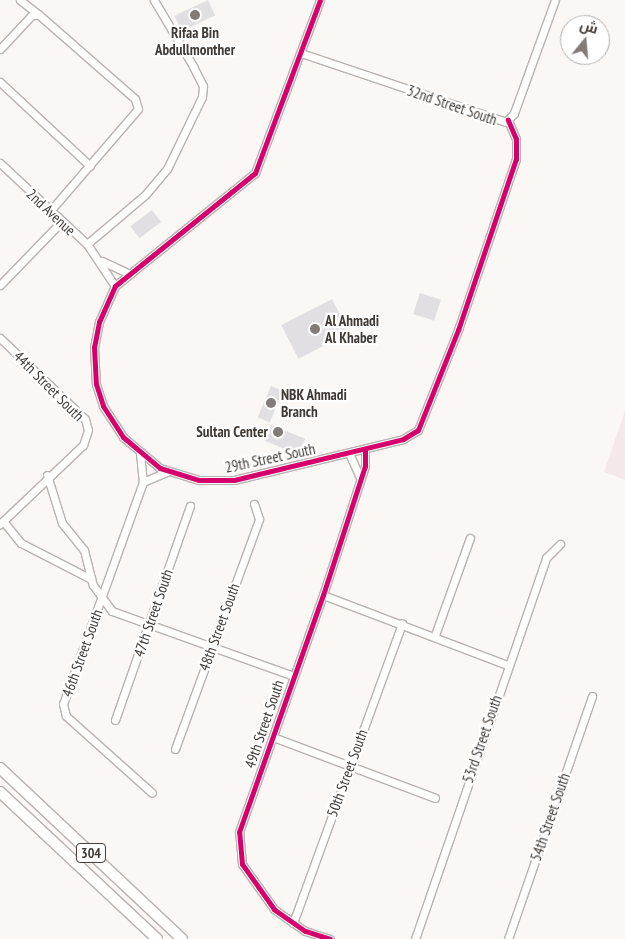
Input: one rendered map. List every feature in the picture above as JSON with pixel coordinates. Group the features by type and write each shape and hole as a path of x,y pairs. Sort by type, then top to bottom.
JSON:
{"main road":[{"name":"304","path":"0,768 182,939"},
{"name":"304","path":"0,792 157,939"}],"street":[{"path":"20,0 135,99 138,109 49,212"},
{"path":"87,244 145,195 167,169 202,97 203,86 154,0"},
{"path":"115,286 244,184 263,160 320,0"},
{"name":"32nd Street South","path":"301,53 498,122 508,120 555,0"},
{"path":"0,49 31,16 38,14"},
{"path":"0,82 90,166"},
{"name":"29th Street South","path":"115,286 94,347 96,384 112,422 140,454 167,472 199,480 234,480 403,439 424,423 516,159 516,139 508,120"},
{"name":"2nd Avenue","path":"0,163 49,212 87,244 102,261 115,286"},
{"path":"0,285 61,222"},
{"name":"2nd Avenue","path":"102,261 130,274"},
{"name":"44th Street South","path":"0,338 85,419 83,445 47,476 1,522"},
{"name":"49th Street South","path":"330,939 293,923 274,909 238,853 239,832 323,595 360,481 366,449"},
{"path":"352,452 358,466 360,481"},
{"name":"46th Street South","path":"140,454 143,482 63,704 66,716 152,793"},
{"path":"143,482 167,472"},
{"path":"47,476 62,523 84,550 90,580 112,611 149,626 294,676"},
{"name":"48th Street South","path":"174,749 259,519 254,504"},
{"name":"47th Street South","path":"115,720 190,506"},
{"path":"1,522 21,543 90,580"},
{"path":"435,635 470,538"},
{"name":"53rd Street South","path":"415,939 507,665 546,558 560,544"},
{"path":"323,595 435,635 507,665"},
{"name":"50th Street South","path":"293,923 402,623"},
{"name":"54th Street South","path":"508,939 592,696"},
{"path":"273,737 435,798"}],"shaded area":[{"path":"625,411 625,480 604,472"}],"building":[{"name":"Rifaa Bin Abdullmonther","path":"208,0 215,15 182,31 174,16"},
{"path":"152,210 161,222 139,238 130,226"},
{"path":"420,293 441,300 434,321 413,314"},
{"name":"Al Ahmadi Al Khaber","path":"332,299 349,333 298,359 281,325"},
{"name":"NBK Ahmadi Branch","path":"271,386 283,391 270,422 258,417"},
{"name":"Sultan Center","path":"271,425 305,439 299,455 265,441"}],"cycle path":[{"path":"320,0 255,173 115,286 99,322 94,347 96,384 103,406 123,437 160,468 199,480 234,480 403,439 418,430 458,330 516,159 516,139 508,120"},
{"path":"330,939 305,931 274,909 242,864 239,832 323,595 365,466 365,449"}],"place":[{"name":"Rifaa Bin Abdullmonther","path":"195,15"},
{"name":"Al Ahmadi Al Khaber","path":"315,329"},
{"name":"NBK Ahmadi Branch","path":"271,403"},
{"name":"Sultan Center","path":"278,432"}]}
